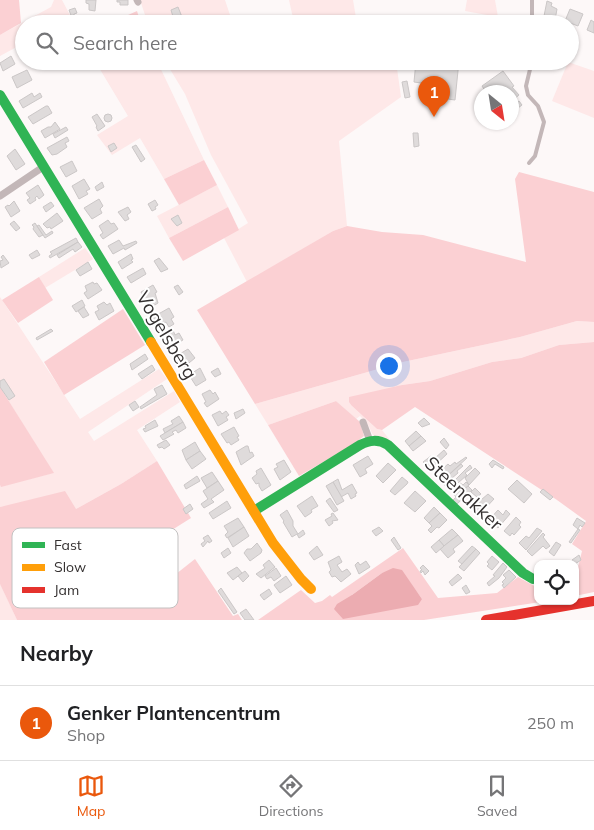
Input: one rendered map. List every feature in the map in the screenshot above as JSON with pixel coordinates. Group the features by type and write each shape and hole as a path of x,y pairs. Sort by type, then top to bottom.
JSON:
{"main road":[{"name":"Vogelsberg","path":"0,95 254,511 278,549 311,589"},
{"path":"254,511 370,440"},
{"name":"Steenakker","path":"370,440 378,440 388,445 524,573 533,579"},
{"path":"486,620 594,602"}],"street":[{"path":"0,196 43,167"},
{"path":"363,422 370,440"}],"lane":[{"path":"532,0 532,15"},
{"path":"529,163 535,156 544,122 538,106 528,95 526,86 530,70"}],"shaded area":[{"path":"0,0 19,0 20,15 15,15 15,26 0,35"},
{"path":"54,0 62,0 70,15 36,15 51,7"},
{"path":"140,0 225,0 230,15 145,15"},
{"path":"289,0 353,0 356,15 292,15"},
{"path":"467,0 495,0 498,15 487,15 465,11"},
{"path":"137,11 138,15 128,15"},
{"path":"15,27 15,48 0,56 0,35"},
{"path":"579,66 594,71 594,118 552,101 565,70 579,70"},
{"path":"100,70 161,70 204,160 164,179 140,138 112,155 97,135 128,116"},
{"path":"170,70 397,70 401,97 339,141 347,226 333,231 247,282 224,238 248,223 211,155 185,94"},
{"path":"204,160 217,185 179,205 164,179"},
{"path":"519,172 594,192 594,322 577,321 520,337 403,362 255,404 197,310 333,231 347,226 382,232 423,235 526,262 515,179"},
{"path":"217,185 228,207 169,238 157,216"},
{"path":"228,207 239,230 183,261 169,238"},
{"path":"85,248 93,259 45,288 39,277"},
{"path":"39,277 53,300 18,323 2,300"},
{"path":"0,297 80,419 159,369 167,379 88,432 94,441 174,391 180,402 137,430 157,461 76,509 13,505 0,507 0,485 53,473 0,387"},
{"path":"123,309 145,345 64,395 44,362"},
{"path":"577,321 594,322 594,342 559,345 521,358 492,362 430,381 402,385 352,406 377,429 382,430 390,440 374,437 367,423 360,416 356,419 336,401 268,425 255,404 403,362 520,337"},
{"path":"594,342 594,592 579,595 579,563 582,551 572,544 586,521 415,407 382,430 377,429 349,402 349,397 402,385 430,381 492,362 521,358 559,345"},
{"path":"0,387 54,473 1,487"},
{"path":"336,401 360,422 364,436 351,446 299,476 268,425"},
{"path":"157,461 191,518 175,528 12,528 12,608 178,608 178,572 195,559 233,616 238,614 242,620 17,620 0,584 0,507 65,491 76,509"},
{"path":"403,548 438,598 497,593 518,577 534,586 534,603 424,620 258,620 301,590 315,603 322,601 330,595 332,597","holes":["401,570 422,599 352,595 382,573"]},
{"path":"393,568 402,570 422,599 418,605 343,619 334,609 337,604 382,573"},
{"path":"0,583 17,620 0,620"}],"building":[{"path":"86,0 96,0 95,11 89,10 89,4 86,3"},
{"path":"117,0 128,0 128,5 120,5 120,2 117,2"},
{"path":"547,1 552,3 551,6 557,9 556,15 544,15"},
{"path":"178,7 181,15 172,15 171,10"},
{"path":"75,8 77,13 71,15 69,10"},
{"path":"570,9 583,14 579,24 579,15 568,15"},
{"path":"591,20 594,22 594,33 587,30"},
{"path":"11,56 15,64 3,71 0,63"},
{"path":"27,70 32,80 17,88 12,77"},
{"path":"415,70 458,70 455,100 426,96 428,84 414,82"},
{"path":"503,71 513,85 483,85"},
{"path":"407,81 410,97 405,98 402,82"},
{"path":"32,93 34,97 40,93 42,97 23,108 19,101"},
{"path":"428,98 437,98 436,105 432,105 432,103 427,104"},
{"path":"48,106 52,113 33,124 28,117"},
{"path":"97,114 105,126 98,131 92,117"},
{"path":"108,114 112,118 108,122 104,118"},
{"path":"55,122 60,129 45,138 41,131 51,127"},
{"path":"66,127 68,130 55,138 53,134"},
{"path":"413,133 418,133 419,146 414,147"},
{"path":"67,137 69,141 65,143 67,147 52,155 47,148"},
{"path":"114,143 117,148 111,152 108,146"},
{"path":"136,145 145,159 141,162 132,147"},
{"path":"15,149 25,164 16,170 7,156"},
{"path":"72,161 77,171 66,177 60,167"},
{"path":"84,179 90,189 86,191 88,194 79,199 72,186"},
{"path":"102,182 104,187 97,191 95,187"},
{"path":"38,185 44,195 39,199 37,196 36,200 30,204 27,200 30,198 26,193"},
{"path":"99,199 103,206 100,209 102,213 92,219 84,208"},
{"path":"155,200 158,205 152,211 148,204"},
{"path":"14,201 20,211 11,217 5,207"},
{"path":"51,202 54,206 46,212 43,207"},
{"path":"128,207 131,212 127,215 129,219 125,221 118,212"},
{"path":"57,213 63,221 51,229 50,227 47,228 43,224"},
{"path":"178,215 182,223 177,226 171,219"},
{"path":"108,220 111,224 114,223 118,229 103,239 100,235 103,233 99,226"},
{"path":"14,221 20,228 16,231 10,224"},
{"path":"35,223 43,235 39,237 33,229 32,225"},
{"path":"39,225 46,235 52,231 53,233 45,238 37,226"},
{"path":"76,238 78,242 50,258 49,256 52,254 50,252"},
{"path":"119,240 123,246 136,241 137,243 113,254 108,246"},
{"path":"78,242 82,247 75,252 73,249 59,258 57,255"},
{"path":"37,250 40,255 32,259 29,255"},
{"path":"131,254 133,262 122,269 118,262"},
{"path":"3,255 9,263 1,268 0,261 3,260 1,257"},
{"path":"159,258 168,269 161,272 154,261"},
{"path":"88,262 92,269 80,276 76,270"},
{"path":"143,268 146,274 131,283 127,277"},
{"path":"93,282 94,284 97,283 102,290 88,299 84,293 87,291 85,286"},
{"path":"153,285 157,292 155,293 158,303 150,308 141,292"},
{"path":"178,285 183,292 179,295 174,287"},
{"path":"82,300 85,306 76,312 72,306"},
{"path":"104,302 107,305 110,303 114,311 99,320 95,312 99,310 97,306"},
{"path":"84,307 89,315 83,318 78,311"},
{"path":"169,308 174,317 171,319 174,324 169,327 166,322 159,326 153,317"},
{"path":"51,329 53,331 37,340 36,338"},
{"path":"173,330 175,335 179,333 183,340 171,347 165,335"},
{"path":"188,349 195,358 184,367 178,355"},
{"path":"145,354 148,359 132,370 130,364"},
{"path":"152,365 155,370 142,379 138,374"},
{"path":"200,368 206,380 196,386 189,375"},
{"path":"218,368 221,374 215,377 211,372"},
{"path":"4,379 15,396 9,400 0,387 0,381"},
{"path":"162,385 167,394 141,409 140,407 157,395 154,389"},
{"path":"210,390 213,394 215,392 219,399 207,407 202,394"},
{"path":"135,401 139,407 133,411 129,405"},
{"path":"243,409 245,413 236,419 234,413"},
{"path":"220,411 222,414 226,411 229,415 226,417 228,420 218,426 212,415"},
{"path":"179,416 183,422 165,433 163,429 173,424 171,421"},
{"path":"424,418 430,424 422,427 418,423"},
{"path":"155,420 158,426 145,432 143,429 146,428 145,426"},
{"path":"183,422 186,428 178,433 176,430 172,432 174,434 163,440 160,436"},
{"path":"234,427 239,440 231,445 229,442 227,443 221,434"},
{"path":"416,431 421,436 409,446 405,441"},
{"path":"421,436 426,441 413,451 409,446"},
{"path":"444,438 449,445 446,449 440,442"},
{"path":"166,440 170,445 164,449 162,447 159,448 157,445"},
{"path":"195,442 200,451 186,460 182,450"},
{"path":"248,446 250,453 252,452 254,456 241,465 236,452"},
{"path":"444,450 447,454 433,467 432,465 429,468 423,462 431,456 434,459"},
{"path":"200,451 206,459 192,469 186,460"},
{"path":"368,456 373,464 365,469 367,473 360,477 353,465"},
{"path":"466,457 445,478 440,471 448,464 450,466 455,462 456,464"},
{"path":"284,460 291,472 280,480 274,469 278,467 276,464"},
{"path":"493,460 504,467 503,469 495,464 492,468 489,464"},
{"path":"388,463 396,470 383,483 376,476"},
{"path":"461,464 463,466 452,478 454,480 446,487 442,481"},
{"path":"470,465 472,468 465,473 467,475 458,483 455,480"},
{"path":"261,468 271,485 262,491 259,483 256,484 252,478 257,474 256,471"},
{"path":"475,468 480,473 469,485 465,478"},
{"path":"212,472 218,481 207,488 201,478"},
{"path":"197,476 200,481 186,489 184,485"},
{"path":"402,477 408,482 395,495 390,491"},
{"path":"338,479 342,490 352,484 357,493 355,494 356,496 351,499 348,493 341,497 333,482"},
{"path":"517,480 532,494 524,503 508,489"},
{"path":"218,481 224,490 211,499 214,502 204,508 201,504 208,499 203,491"},
{"path":"333,482 344,501 337,505 326,486"},
{"path":"466,482 469,485 456,497 452,493 460,483 463,485"},
{"path":"468,486 472,490 457,504 453,500"},
{"path":"475,488 481,494 477,497 471,492"},
{"path":"543,489 553,497 550,500 540,492"},
{"path":"415,491 426,501 415,512 404,503"},
{"path":"488,494 494,499 479,515 473,509"},
{"path":"312,496 318,506 305,517 297,506"},
{"path":"330,498 338,510 334,512 326,501"},
{"path":"227,501 231,508 213,519 209,513"},
{"path":"190,504 193,509 186,514 183,509"},
{"path":"434,507 440,513 429,523 424,518"},
{"path":"287,510 298,534 303,530 305,534 299,538 297,534 292,537 280,515"},
{"path":"498,510 503,515 506,510 510,514 498,528 489,520"},
{"path":"333,513 338,520 332,521 333,523 329,526 325,520 332,516 331,514"},
{"path":"440,513 447,520 431,533 428,530 432,526 429,523"},
{"path":"516,517 521,522 519,525 521,527 514,535 512,533 510,536 504,531"},
{"path":"238,518 244,527 227,538 225,535 228,532 224,526"},
{"path":"577,518 585,523 582,527 580,525 578,529 573,525"},
{"path":"244,527 249,536 233,547 228,538"},
{"path":"379,527 383,531 376,536 372,531"},
{"path":"537,528 542,531 526,550 519,543 526,536 529,538"},
{"path":"452,529 458,535 444,546 439,540"},
{"path":"578,529 580,530 571,543 569,542"},
{"path":"543,533 545,535 543,537 550,546 546,549 543,546 532,556 527,551"},
{"path":"208,535 212,541 209,543 208,541 203,547 201,544 205,541 203,538"},
{"path":"458,535 463,541 453,549 455,552 448,558 440,549"},
{"path":"394,537 401,548 398,550 391,540"},
{"path":"439,540 444,546 436,553 431,547"},
{"path":"556,542 561,545 554,556 549,552"},
{"path":"257,543 262,550 261,553 250,561 244,553"},
{"path":"317,546 323,555 314,560 309,553"},
{"path":"472,546 476,549 462,564 458,561"},
{"path":"228,548 231,553 224,558 221,553"},
{"path":"476,549 480,553 464,571 459,567"},
{"path":"579,555 581,560 579,561 572,560"},
{"path":"339,556 342,562 337,565 342,572 347,569 351,574 341,582 335,576 332,577 329,572 331,570 328,562"},
{"path":"492,556 499,562 492,570 487,566 489,564 487,562"},
{"path":"269,560 275,567 261,578 256,574 265,568 263,565"},
{"path":"366,561 370,567 359,574 355,565 358,562 360,565"},
{"path":"503,563 507,567 499,578 489,586 487,583 495,576 493,575"},
{"path":"423,565 429,571 425,575 423,571 421,573 420,571"},
{"path":"237,567 242,573 233,580 227,573"},
{"path":"276,568 281,576 274,581 271,577 267,579 265,576"},
{"path":"509,570 516,577 504,588 502,582 506,578 503,575"},
{"path":"245,571 249,576 243,582 238,576"},
{"path":"458,574 462,578 452,586 449,582"},
{"path":"286,576 292,585 280,593 274,585"},
{"path":"466,585 470,592 466,594 462,588"},
{"path":"221,588 237,612 234,614 218,591"},
{"path":"269,589 272,594 264,600 260,595"},
{"path":"246,609 254,620 245,620 240,613"}],"traffic: fast":[{"path":"0,95 151,342"},
{"path":"254,511 360,445 377,441 388,445 523,573 533,579"}],"traffic: slow":[{"path":"151,342 273,543 311,589"}],"traffic: jam":[{"path":"486,620 594,601"}],"place":[{"name":"Genker Plantencentrum","path":"434,117"}]}
